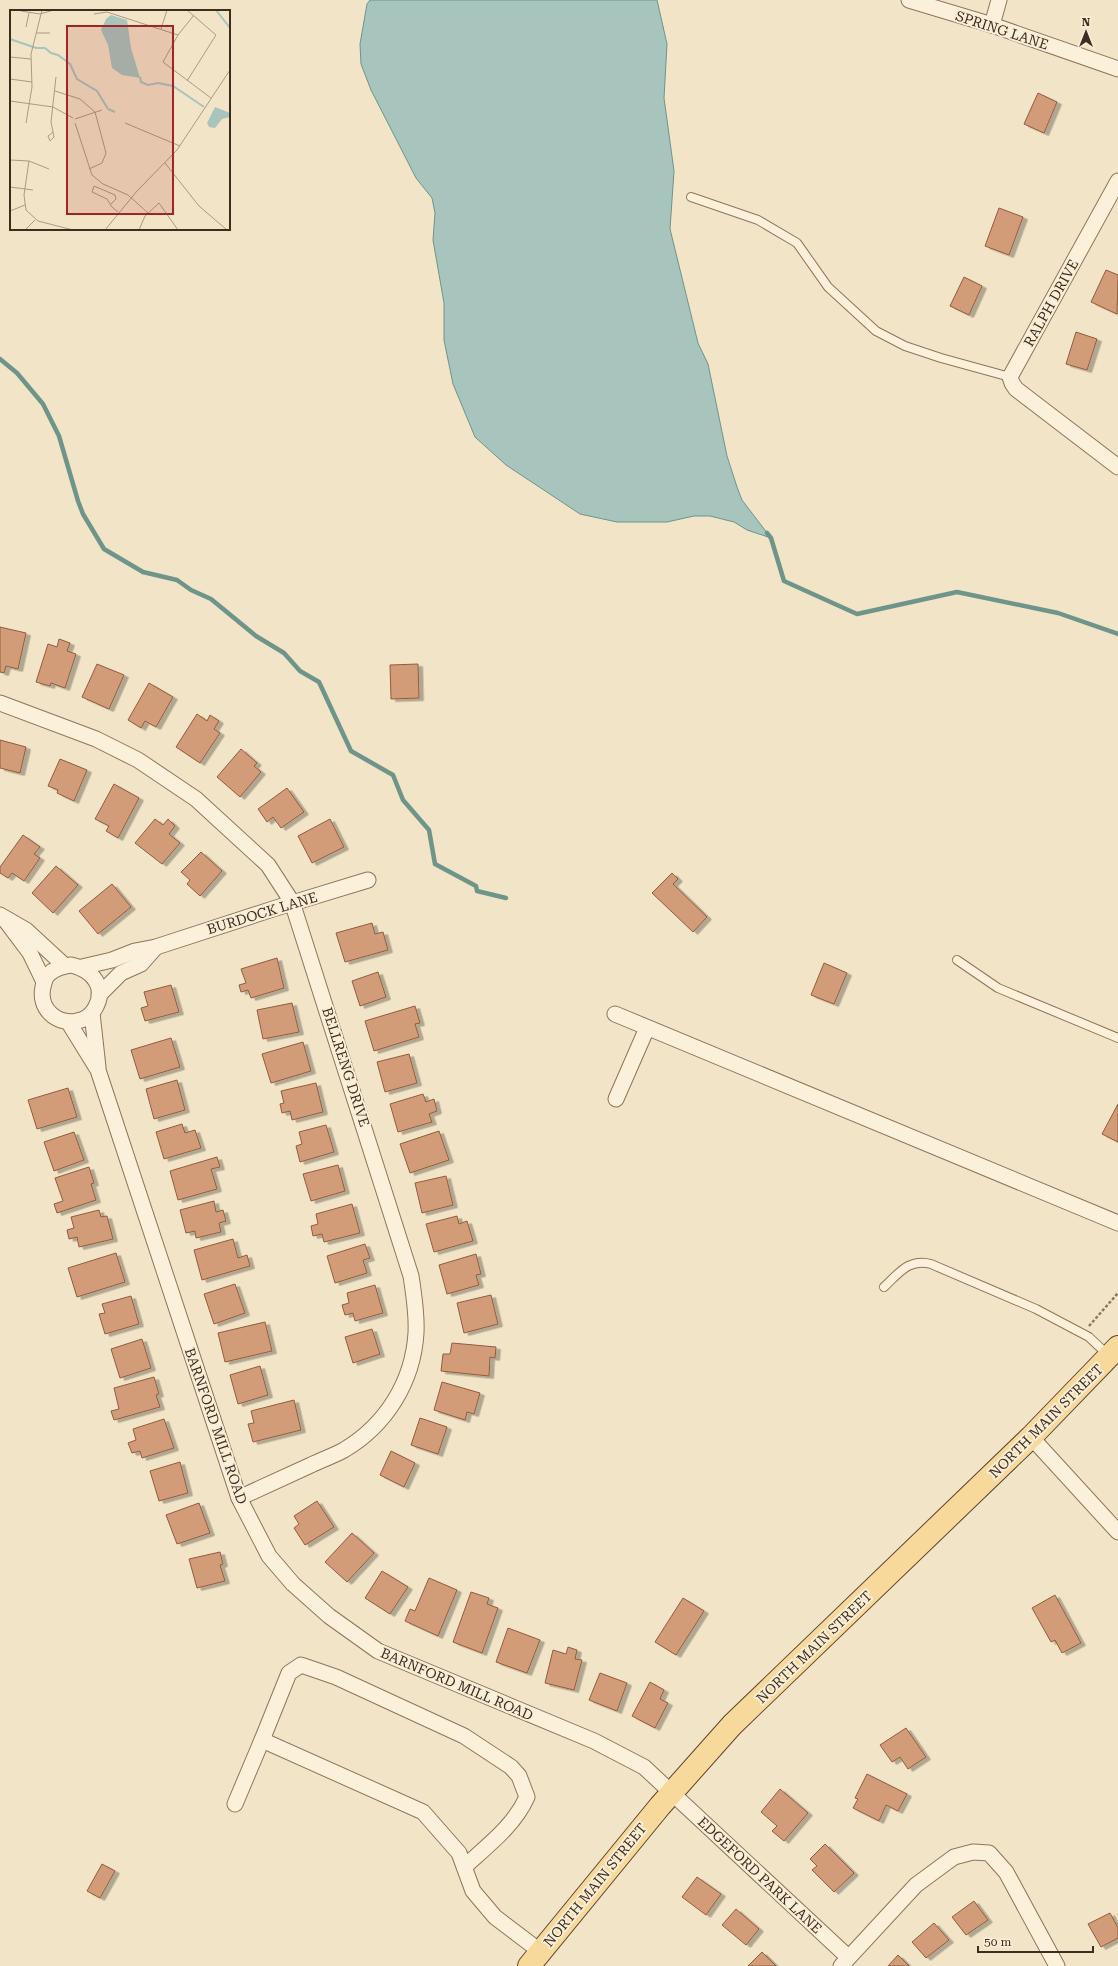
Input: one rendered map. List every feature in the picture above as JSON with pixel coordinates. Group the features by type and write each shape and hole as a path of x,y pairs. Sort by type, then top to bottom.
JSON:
{"main road":[{"name":"NORTH MAIN STREET","path":"535,1959 660,1806 732,1725 1031,1437 1114,1352"}],"street":[{"name":"SPRING LANE","path":"909,0 992,25 1118,69"},
{"path":"992,25 998,0"},
{"name":"RALPH DRIVE","path":"1010,377 1118,181"},
{"path":"1010,377 1016,389 1118,467"},
{"name":"BELLRENG DRIVE","path":"0,703 96,738 138,760 190,795 268,865 292,902 411,1276 416,1305 416,1333 411,1364 399,1394 386,1415 366,1434 344,1450 239,1498"},
{"name":"BURDOCK LANE","path":"82,968 112,960 135,951 156,947 292,902 368,880"},
{"path":"2,916 26,930 64,966"},
{"path":"2,916 30,953 44,982"},
{"path":"99,995 121,973 141,964 156,947"},
{"path":"92,1013 86,1018 69,1022 58,1020 49,1014 43,1004 41,993 44,982 47,975 64,966 71,965 82,968 91,974 97,984 99,995"},
{"name":"BARNFORD MILL ROAD","path":"99,995 97,1006 92,1013 98,1070 239,1498 270,1556 293,1584 329,1616 378,1651 594,1741 644,1767 672,1794"},
{"path":"615,1014 1118,1223"},
{"name":"BARNFORD MILL ROAD","path":"69,1022 98,1070"},
{"path":"616,1099 647,1028"},
{"path":"1031,1437 1118,1532"},
{"path":"235,1804 289,1673 301,1665 336,1677 464,1736 512,1767 519,1776 527,1797 519,1813 488,1846 464,1867"},
{"path":"262,1740 423,1812 459,1853 473,1891 495,1917 535,1959"},
{"name":"EDGEFORD PARK LANE","path":"672,1794 702,1820 845,1962"},
{"path":"845,1962 916,1886 954,1856 973,1852 989,1853 1006,1872 1057,1966"}],"lane":[{"path":"692,197 758,220 797,243 828,287 876,331 905,346 940,358 1010,377"},
{"path":"957,960 998,988 1118,1038"},
{"path":"884,1287 907,1266 921,1261 1036,1309 1114,1352"}],"path":[{"path":"1089,1326 1118,1293"}],"water":[{"path":"370,0 657,0 667,44 664,98 674,171 670,229 698,343 708,364 727,456 737,487 742,500 771,538 747,530 734,522 710,516 694,516 667,522 617,522 580,514 506,465 475,437 453,384 444,340 444,303 433,240 435,213 432,198 416,178 371,90 361,64 360,44 367,4"}],"building":[{"path":"1038,93 1057,102 1044,133 1024,124"},
{"path":"999,208 1023,217 1009,255 985,246"},
{"path":"1106,270 1118,275 1117,314 1091,302"},
{"path":"964,277 982,286 969,315 950,306"},
{"path":"1076,332 1097,339 1087,370 1066,364"},
{"path":"0,627 26,633 18,669 6,666 4,673 0,672"},
{"path":"59,639 70,643 67,651 76,654 65,688 51,683 50,686 36,682 48,644 57,647"},
{"path":"97,664 124,675 109,709 82,697"},
{"path":"418,664 419,698 391,699 390,665"},
{"path":"149,683 173,697 156,727 145,721 141,728 128,720"},
{"path":"197,714 207,721 210,715 219,721 214,729 220,733 200,763 176,747"},
{"path":"0,740 26,747 20,773 0,768"},
{"path":"241,749 257,763 254,766 261,772 240,797 217,777"},
{"path":"60,759 87,770 74,801 57,793 58,790 48,786"},
{"path":"114,784 139,798 118,838 106,831 109,826 95,819"},
{"path":"287,788 304,812 281,828 273,817 267,822 258,809"},
{"path":"155,819 163,825 168,819 175,826 169,834 180,843 162,864 135,843"},
{"path":"330,819 344,847 312,863 298,836"},
{"path":"23,835 40,847 34,854 40,858 24,881 12,873 8,878 0,873 0,867"},
{"path":"201,852 222,871 200,896 187,884 190,880 181,872"},
{"path":"56,866 78,885 53,913 32,893"},
{"path":"672,873 678,879 673,884 707,917 693,932 652,893"},
{"path":"112,884 131,907 98,934 79,911"},
{"path":"372,923 375,934 383,932 388,950 345,962 336,933"},
{"path":"277,958 284,988 251,998 248,990 241,992 239,985 246,983 241,969"},
{"path":"824,963 847,973 834,1004 811,995"},
{"path":"378,972 386,997 360,1006 352,981"},
{"path":"171,985 179,1012 145,1021 141,1008 148,1006 144,992"},
{"path":"292,1003 299,1032 263,1039 257,1010"},
{"path":"415,1006 420,1023 415,1024 419,1037 374,1051 365,1021"},
{"path":"171,1038 180,1067 140,1079 131,1050"},
{"path":"303,1042 311,1071 271,1083 262,1054"},
{"path":"409,1054 417,1083 385,1092 377,1062"},
{"path":"177,1080 185,1110 154,1119 146,1089"},
{"path":"316,1083 323,1112 292,1120 290,1111 282,1113 280,1104 284,1103 281,1091"},
{"path":"68,1088 77,1117 37,1129 28,1100"},
{"path":"423,1094 426,1102 434,1099 437,1111 429,1114 432,1122 398,1132 390,1104"},
{"path":"1118,1104 1118,1142 1102,1134"},
{"path":"182,1124 185,1133 195,1130 201,1148 164,1159 156,1132"},
{"path":"326,1125 334,1152 300,1162 296,1146 302,1144 299,1132"},
{"path":"439,1131 449,1160 410,1173 400,1144"},
{"path":"74,1132 84,1160 54,1171 44,1142"},
{"path":"217,1157 220,1167 211,1169 217,1189 178,1200 170,1171"},
{"path":"338,1165 345,1191 311,1201 303,1174"},
{"path":"89,1167 94,1183 91,1184 96,1200 57,1213 54,1204 63,1201 55,1178"},
{"path":"446,1176 453,1205 422,1213 415,1183"},
{"path":"214,1201 216,1212 223,1210 226,1221 219,1223 221,1232 196,1238 195,1231 186,1233 180,1210"},
{"path":"352,1204 360,1233 324,1242 322,1234 313,1236 311,1226 318,1224 316,1214"},
{"path":"99,1210 101,1217 107,1216 113,1239 79,1247 77,1237 69,1239 67,1230 74,1228 71,1217"},
{"path":"457,1216 459,1224 467,1221 473,1241 434,1252 426,1224"},
{"path":"233,1239 238,1258 247,1255 250,1266 202,1280 194,1250"},
{"path":"365,1244 370,1258 363,1260 367,1273 335,1283 327,1256"},
{"path":"116,1253 125,1282 77,1297 68,1268"},
{"path":"476,1254 481,1274 476,1275 479,1285 447,1294 439,1265"},
{"path":"235,1284 245,1313 214,1324 204,1294"},
{"path":"375,1285 383,1313 355,1321 353,1313 345,1315 342,1305 349,1303 347,1293"},
{"path":"491,1295 498,1324 464,1333 457,1303"},
{"path":"131,1296 139,1324 105,1334 99,1314 105,1313 102,1304"},
{"path":"265,1322 272,1351 225,1362 218,1333"},
{"path":"372,1329 380,1354 353,1363 345,1337"},
{"path":"142,1339 151,1368 120,1378 111,1349"},
{"path":"452,1343 496,1347 495,1358 490,1357 489,1376 441,1371 443,1354 450,1354"},
{"path":"260,1366 268,1395 238,1404 230,1375"},
{"path":"154,1377 159,1394 156,1395 160,1407 114,1420 111,1411 119,1409 114,1388"},
{"path":"442,1382 480,1393 474,1414 467,1412 465,1420 434,1410"},
{"path":"294,1400 301,1430 253,1442 248,1424 254,1423 251,1411"},
{"path":"420,1418 447,1427 438,1454 411,1445"},
{"path":"164,1419 174,1448 142,1458 140,1451 132,1453 128,1443 136,1440 133,1429"},
{"path":"391,1451 415,1463 404,1487 380,1475"},
{"path":"180,1462 188,1493 159,1501 150,1471"},
{"path":"317,1501 334,1527 305,1545 294,1528 299,1524 294,1516"},
{"path":"199,1503 210,1533 177,1544 166,1515"},
{"path":"352,1533 374,1553 347,1582 325,1562"},
{"path":"220,1552 223,1564 220,1565 225,1581 197,1588 189,1559"},
{"path":"382,1571 408,1587 390,1614 365,1598"},
{"path":"429,1578 457,1590 438,1636 405,1621 410,1609 415,1611"},
{"path":"471,1592 489,1598 487,1604 498,1608 482,1653 453,1642"},
{"path":"1055,1595 1081,1643 1062,1653 1055,1640 1051,1642 1032,1608"},
{"path":"683,1598 704,1611 676,1655 655,1642"},
{"path":"508,1628 540,1640 527,1673 496,1662"},
{"path":"568,1647 577,1650 575,1659 582,1660 574,1690 545,1683 553,1650 566,1654"},
{"path":"600,1673 627,1683 617,1711 589,1700"},
{"path":"650,1682 664,1690 660,1699 668,1703 655,1728 632,1716"},
{"path":"906,1728 926,1757 908,1769 900,1757 892,1762 880,1745"},
{"path":"867,1774 907,1794 898,1811 886,1805 879,1821 853,1808 858,1799 855,1798"},
{"path":"780,1789 808,1813 784,1841 772,1831 777,1826 761,1812"},
{"path":"825,1844 854,1873 834,1892 812,1870 817,1866 810,1859"},
{"path":"102,1864 115,1871 100,1898 87,1891"},
{"path":"697,1877 721,1894 706,1915 682,1897"},
{"path":"974,1901 988,1920 966,1935 952,1917"},
{"path":"736,1909 759,1929 746,1945 722,1925"},
{"path":"1110,1913 1118,1928 1118,1938 1101,1947 1088,1924"},
{"path":"934,1923 949,1940 926,1958 912,1942"},
{"path":"762,1952 776,1966 748,1966"},
{"path":"898,1955 909,1966 888,1966"}],"waterway":[{"path":"0,359 17,373 43,404 59,436 83,514 104,549 143,572 177,580 191,590 211,599 256,636 284,653 300,671 319,682 351,751 393,775 403,800 429,830 435,864 476,886 477,891 506,898"},
{"path":"767,533 771,538 784,581 857,614 957,592 1058,613 1118,634"}]}
